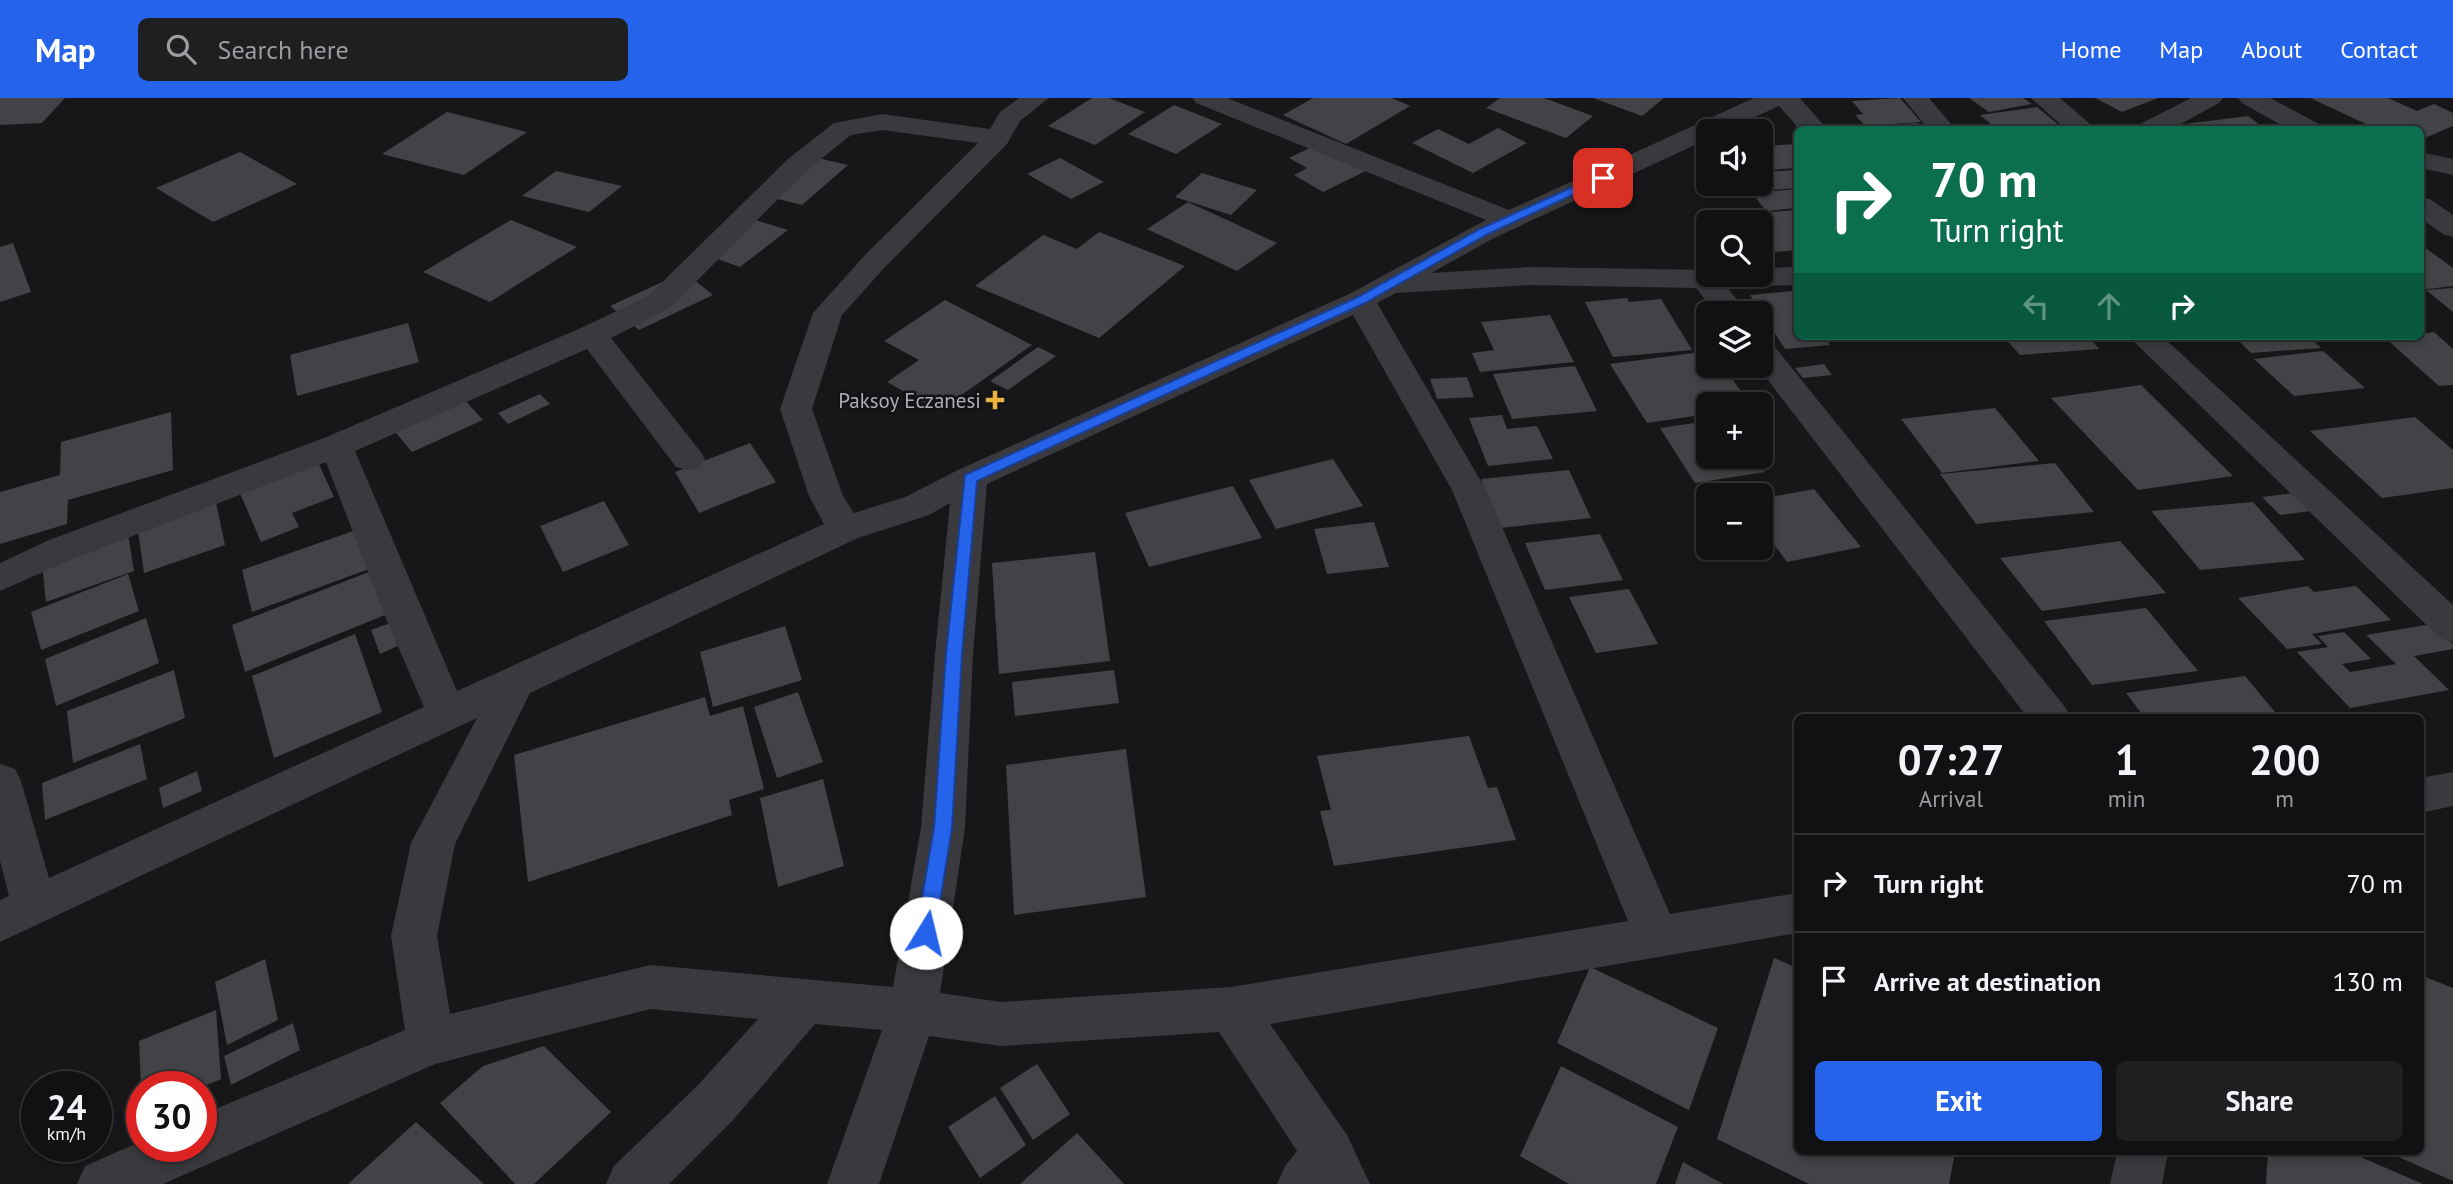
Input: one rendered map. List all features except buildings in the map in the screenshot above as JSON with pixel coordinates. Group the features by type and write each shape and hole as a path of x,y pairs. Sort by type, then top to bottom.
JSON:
{"street":[{"path":"845,529 826,496 796,410 828,313 875,261 998,138 1009,117 1036,98"},
{"path":"1205,98 1510,220"},
{"path":"1253,116 1282,98"},
{"path":"0,781 17,914 845,529 917,506 970,478 1374,292 1510,220 1775,98"},
{"path":"1786,98 1811,126"},
{"path":"1916,98 1939,126"},
{"path":"2044,98 2079,126"},
{"path":"2157,126 2210,98"},
{"path":"2251,98 2303,126"},
{"path":"0,578 62,548 336,446 592,335 659,302 797,165 843,129 882,122 998,138"},
{"path":"2424,161 2453,167"},
{"path":"2424,208 2453,228"},
{"path":"1374,292 1529,276 1696,279"},
{"path":"1773,277 1794,276"},
{"path":"1711,287 1722,301"},
{"path":"1374,292 1469,490 1657,936"},
{"path":"592,335 688,459"},
{"path":"2148,340 2453,628"},
{"path":"1773,365 2048,714"},
{"path":"336,446 447,713"},
{"path":"853,1184 913,1011 943,828 954,654 970,478"},
{"path":"431,1042 414,936 433,843 514,685"},
{"path":"2424,795 2453,789"},
{"path":"217,1135 431,1042 650,987 913,1011 1000,1024 1231,1009 1794,914"},
{"path":"632,1184 716,1102 806,1000"},
{"path":"1231,1009 1326,1174"},
{"path":"2136,1184 2142,1155"},
{"path":"103,1184 153,1162"}],"place":[{"name":"Paksoy Eczanesi","path":"995,400"}],"route":[{"path":"926,933 943,828 954,654 970,478 1360,300 1484,232 1603,178"}]}
